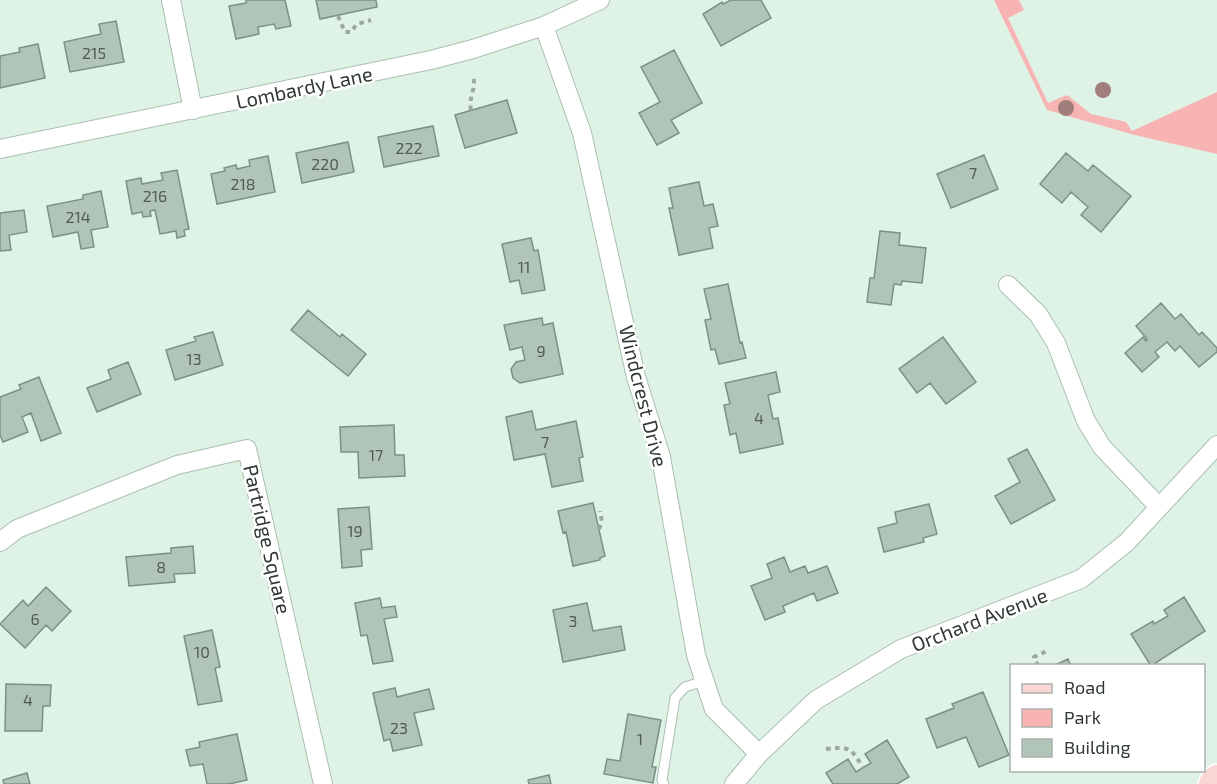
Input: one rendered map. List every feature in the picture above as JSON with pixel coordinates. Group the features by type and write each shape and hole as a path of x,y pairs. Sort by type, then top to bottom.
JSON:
{"main road":[{"path":"1213,784 1217,779"}],"street":[{"path":"171,0 193,110"},
{"name":"Lombardy Lane","path":"0,149 431,60 544,26 600,0"},
{"name":"Windcrest Drive","path":"544,26 582,133 636,377 661,457 696,655 714,709 759,754"},
{"path":"1008,285 1038,314 1056,343 1086,421 1102,447 1158,507"},
{"name":"Orchard Avenue","path":"734,784 759,754 816,700 901,649 1081,579 1127,542 1217,445"},
{"name":"Partridge Square","path":"0,542 17,529 177,465 247,449 323,784"}],"lane":[{"path":"664,784 662,780 675,698 685,687 704,681"}],"path":[{"path":"338,16 345,32 351,32 357,24 370,20"},
{"path":"471,110 470,99 475,83 473,76"},
{"path":"599,529 603,522 600,511"},
{"path":"1037,664 1034,657 1049,650"},
{"path":"826,749 845,747 852,751 863,768"}],"green space":[{"path":"994,0 1019,0 1024,10 1008,18 1048,103 1067,95 1091,114 1126,122 1132,131 1217,92 1217,154 1135,135 1047,110"}],"building":[{"path":"246,0 285,0 291,26 276,29 274,24 258,27 259,34 236,39 229,6 246,3"},
{"path":"316,0 376,0 377,7 320,19"},
{"path":"731,0 761,0 771,18 721,46 703,14 722,2 723,4"},
{"path":"116,21 124,62 70,72 64,42 101,34 99,24"},
{"path":"38,44 45,78 0,88 0,56 20,52 19,48"},
{"path":"674,50 702,103 671,120 679,133 657,145 639,113 660,102 641,67"},
{"path":"507,100 517,133 465,148 455,115"},
{"path":"433,126 439,156 384,167 378,137"},
{"path":"348,142 354,172 302,183 296,153"},
{"path":"1066,153 1088,171 1093,165 1131,196 1101,232 1081,215 1088,207 1071,192 1062,203 1040,184"},
{"path":"984,155 998,189 951,208 937,174"},
{"path":"268,156 275,192 217,204 211,174 225,171 224,168 236,165 237,169 250,166 249,160"},
{"path":"177,170 189,229 184,230 185,236 177,238 176,231 160,234 155,210 150,211 151,216 143,217 142,212 132,214 126,181 141,178 142,184 163,180 161,173"},
{"path":"699,182 704,206 713,204 718,226 709,228 713,248 679,255 669,208 673,208 669,188"},
{"path":"101,191 108,227 91,230 94,247 81,249 78,232 53,237 47,206 83,199 83,195"},
{"path":"24,210 27,232 9,235 11,250 0,251 0,213"},
{"path":"880,231 900,233 899,245 926,248 922,283 902,281 901,285 894,284 891,305 867,302 870,278 874,278"},
{"path":"531,238 534,251 538,250 545,290 522,294 519,280 510,282 502,244"},
{"path":"728,284 740,343 742,342 746,358 719,364 715,349 711,350 705,320 711,319 704,289"},
{"path":"1161,303 1175,319 1181,314 1199,335 1202,332 1217,348 1217,352 1199,367 1180,346 1175,351 1167,342 1155,352 1159,357 1142,372 1125,353 1143,337 1146,341 1147,339 1136,326"},
{"path":"308,310 340,337 342,334 366,354 348,376 291,330"},
{"path":"542,318 543,325 553,323 563,374 520,383 513,378 511,369 516,362 525,360 522,347 510,350 504,325"},
{"path":"213,332 223,365 175,380 166,350 196,341 194,337"},
{"path":"943,337 976,382 946,404 930,383 917,393 899,369"},
{"path":"128,362 141,394 97,412 87,388 111,379 108,370"},
{"path":"776,372 780,392 768,395 773,419 778,418 783,444 740,453 736,433 730,435 724,405 730,404 725,383"},
{"path":"39,377 61,433 41,441 31,413 22,417 28,432 3,442 0,435 0,397 21,389 19,385"},
{"path":"532,411 536,430 576,421 583,457 579,458 583,481 552,487 545,454 514,460 506,417"},
{"path":"394,425 395,455 404,455 405,476 359,478 358,452 341,452 340,427"},
{"path":"1027,449 1055,500 1011,524 995,496 1020,482 1008,459"},
{"path":"593,503 605,556 600,560 573,566 566,532 563,533 558,511"},
{"path":"929,504 937,534 923,538 924,542 884,552 878,528 897,523 895,512"},
{"path":"369,507 372,549 361,550 362,566 342,568 338,509"},
{"path":"193,546 195,573 174,574 175,582 129,586 126,557 171,553 171,548"},
{"path":"784,557 790,572 805,566 808,573 827,566 838,593 817,601 814,593 783,606 785,612 765,620 751,586 772,578 767,564"},
{"path":"46,587 71,611 52,631 46,625 25,648 0,624 23,600 28,606"},
{"path":"1184,597 1205,631 1154,664 1150,664 1131,634 1153,621 1154,624 1168,616 1164,610"},
{"path":"380,598 382,608 395,606 397,617 384,619 393,661 373,664 367,635 361,636 355,603"},
{"path":"587,603 593,631 621,626 625,650 563,662 553,610"},
{"path":"212,630 220,667 215,668 222,701 198,705 184,636"},
{"path":"1068,659 1070,664 1057,664"},
{"path":"6,684 51,685 50,706 43,706 42,731 5,731"},
{"path":"395,688 397,697 429,689 434,709 414,713 422,745 393,751 390,739 384,741 373,693"},
{"path":"983,692 1009,755 979,767 966,737 937,748 926,719 954,708 952,704"},
{"path":"628,714 661,720 652,767 656,767 653,783 604,774 607,759 620,761"},
{"path":"237,734 247,780 229,784 207,784 203,764 190,766 186,750 200,747 199,742"},
{"path":"887,740 909,777 897,784 833,784 826,773 848,759 856,772 871,763 865,754"},
{"path":"27,773 30,784 4,784 3,780"},
{"path":"549,775 551,784 529,784 528,780"}]}
